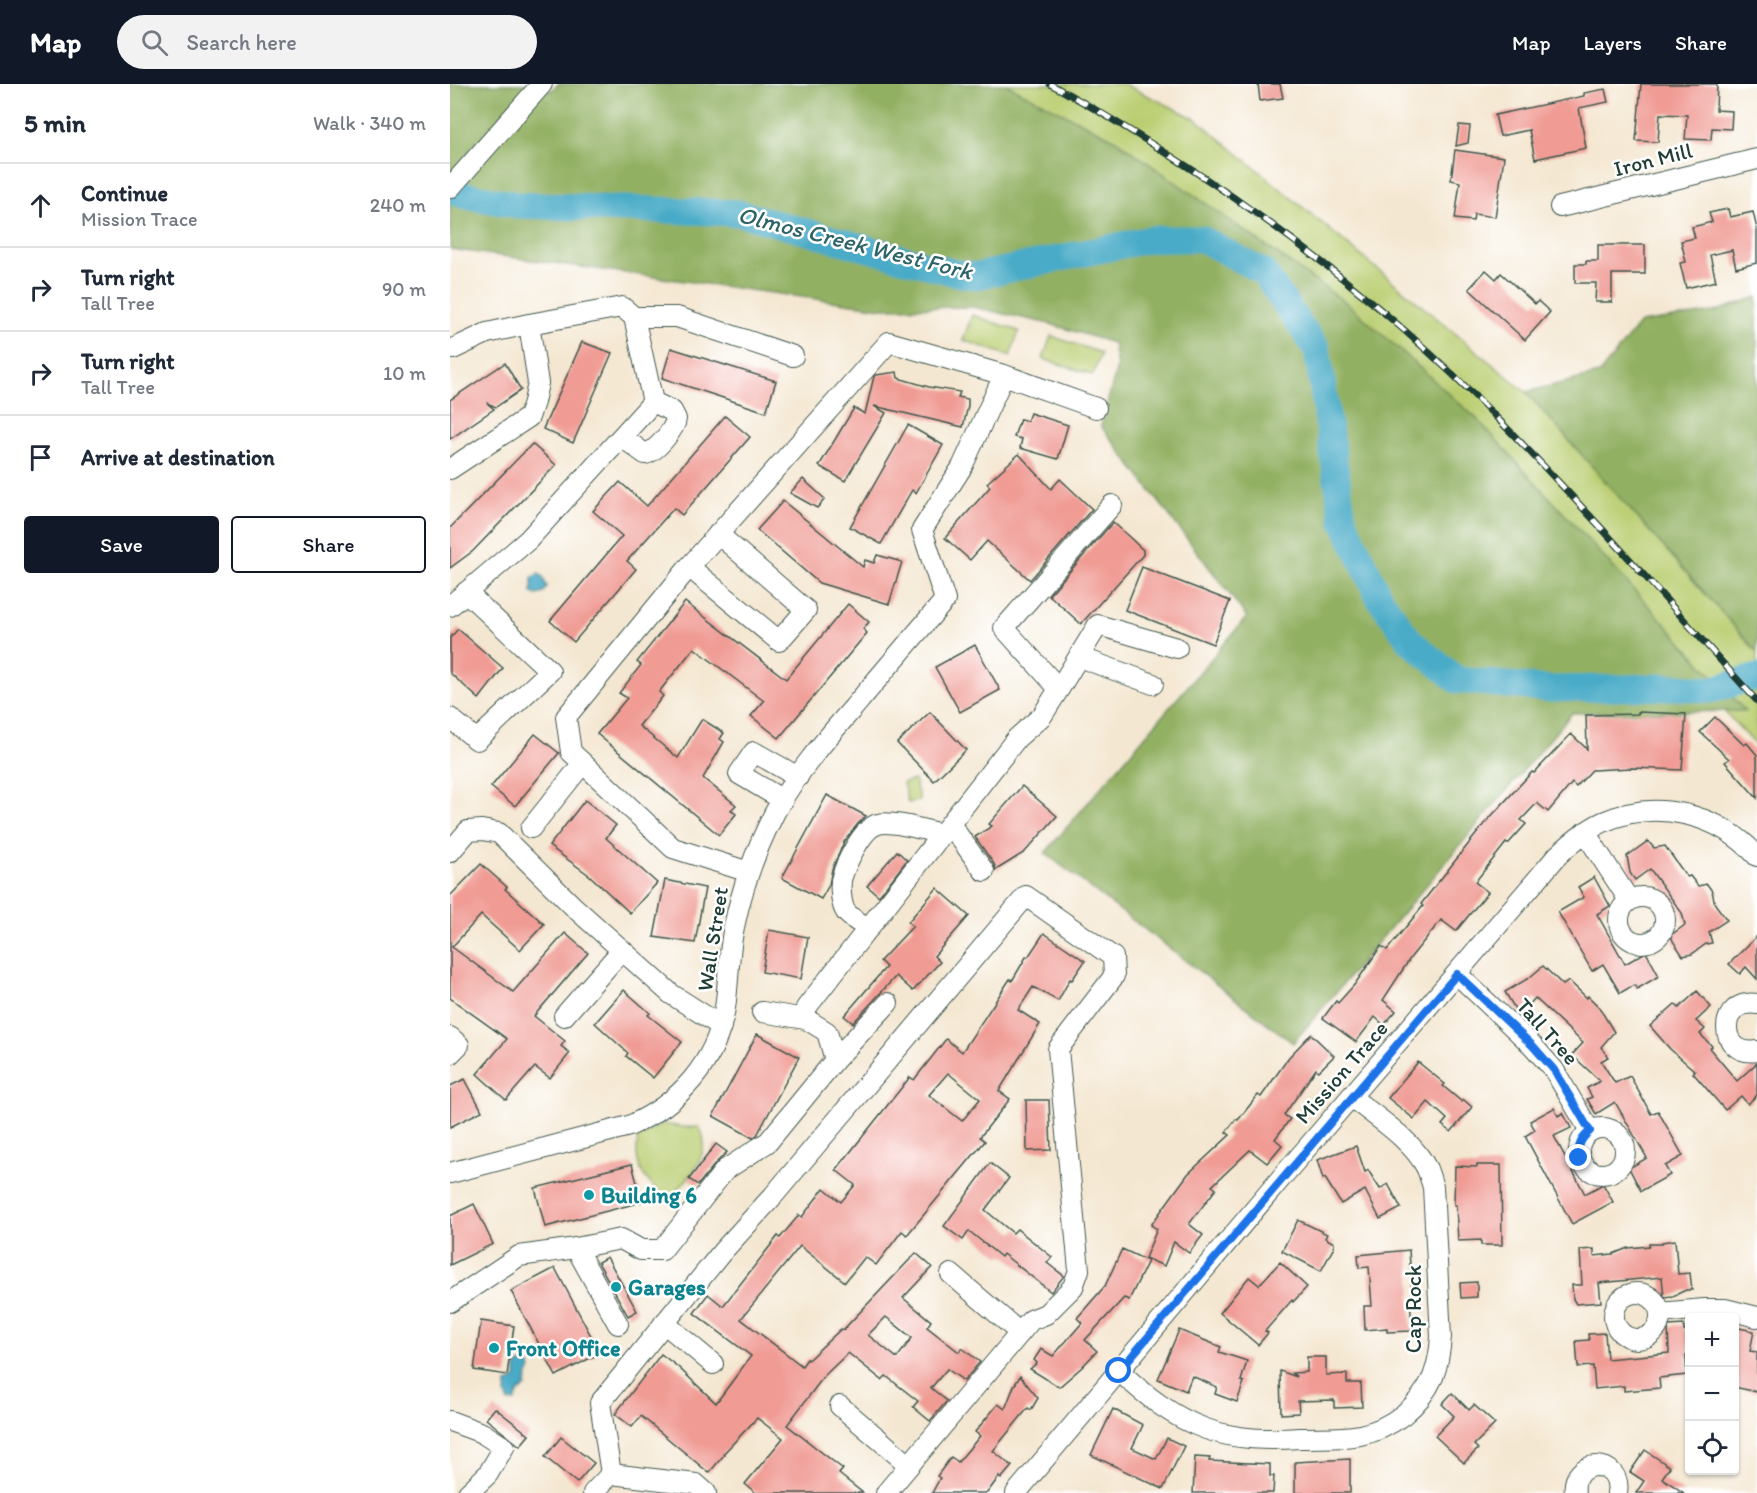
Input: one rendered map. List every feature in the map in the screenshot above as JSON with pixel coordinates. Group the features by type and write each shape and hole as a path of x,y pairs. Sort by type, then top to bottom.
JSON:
{"street":[{"path":"450,188 543,84"},
{"name":"Iron Mill","path":"1560,207 1757,159"},
{"path":"453,349 487,333 622,308 634,317 677,317 793,356"},
{"path":"634,317 653,402"},
{"path":"450,469 529,417 538,382 529,324"},
{"path":"749,872 673,848 571,752 566,717 689,567 889,342 1005,375 1096,408"},
{"name":"Wall Street","path":"450,1173 614,1131 644,1120 671,1102 693,1079 711,1052 721,1026 734,928 744,888 758,848 776,810 812,756 945,600 922,531 962,467 1005,375"},
{"path":"450,606 528,540 653,402"},
{"path":"622,437 645,454 655,450 675,426 676,419 672,411 653,402"},
{"path":"1059,689 1004,628 1112,505"},
{"path":"689,567 779,641 806,610 718,534"},
{"path":"450,717 477,740 550,671 466,592"},
{"path":"806,1019 806,1008 1017,738 1042,716 1098,625 1177,648"},
{"path":"1079,657 1153,684"},
{"path":"783,800 739,774 754,752 798,777"},
{"path":"531,828 583,763"},
{"name":"Mission Trace","path":"1016,1493 1558,855 1585,832 1604,822 1626,814 1668,811 1709,822 1734,836 1757,856"},
{"path":"869,928 846,912 840,883 846,866 865,832 879,823 946,829 984,871"},
{"path":"450,852 468,831 482,830 499,834 575,908 671,994 721,1026"},
{"path":"1585,832 1629,900"},
{"path":"611,1474 600,1403 722,1252 773,1196 1026,896 1113,957 1114,976 1058,1050 1079,1270 1073,1287 1046,1314 1031,1320 886,1493"},
{"path":"564,1016 622,950"},
{"name":"Tall Tree","path":"1457,974 1498,1011 1554,1070 1590,1131"},
{"path":"450,1302 519,1256 621,1239 640,1250 662,1250 725,1170 768,1142 835,1060 888,1003"},
{"path":"1757,1004 1747,1004 1735,1009 1727,1025 1729,1037 1737,1047 1748,1052 1757,1051"},
{"path":"762,1012 806,1019 827,1032 835,1060"},
{"path":"450,1037 459,1045 450,1054"},
{"name":"Cap Rock","path":"1119,1371 1174,1415 1205,1429 1240,1438 1276,1439 1360,1435 1380,1429 1398,1419 1421,1396 1432,1378 1439,1358 1441,1337 1433,1187 1427,1169 1416,1153 1352,1097"},
{"path":"576,1248 618,1324"},
{"path":"951,1274 1020,1333"},
{"path":"1660,1313 1704,1308 1757,1317"},
{"path":"664,1323 713,1364"},
{"path":"840,1406 909,1466"},
{"path":"450,1421 482,1433 504,1446 488,1474 468,1493"},
{"path":"1575,1493 1574,1485 1578,1474 1587,1467 1599,1466 1613,1473 1618,1484 1617,1493"},
{"path":"593,1493 611,1474"},
{"path":"611,1474 696,1484 706,1493"}],"green space":[{"path":"450,84 537,84 551,91 558,84 1005,84 1114,139 1348,304 1477,419 1745,711 1572,713 1293,1043 1045,853 1247,617 1101,426 1117,367 1113,343 1050,324 973,307 882,308 450,249"},
{"path":"1005,84 1124,84 1196,119 1526,392 1757,652 1757,746 1725,712 1744,710 1477,419 1348,304 1114,139"},
{"path":"1757,297 1757,652 1526,392 1599,374 1640,323 1714,312"},
{"path":"972,315 1019,331 1010,356 963,340"},
{"path":"1051,336 1101,353 1093,375 1043,359"},
{"path":"914,780 920,800 908,803 903,783"},
{"path":"661,1124 699,1127 704,1147 696,1167 668,1201 648,1181 637,1158 638,1138"}],"water":[{"path":"538,574 542,576 547,587 542,593 536,595 532,593 532,578"},
{"path":"523,1363 529,1364 531,1369 526,1387 519,1392 515,1401 509,1402 506,1395 507,1384 516,1378 516,1369"}],"building":[{"path":"1258,84 1280,84 1283,98 1260,101"},
{"path":"1641,84 1717,84 1716,110 1732,111 1731,129 1712,128 1711,140 1685,139 1687,115 1660,114 1658,142 1636,141"},
{"path":"1605,89 1608,102 1579,108 1586,148 1535,159 1529,130 1500,136 1495,115 1584,96 1584,93"},
{"path":"1459,125 1470,126 1468,143 1456,146"},
{"path":"1455,150 1504,157 1495,217 1474,214 1473,221 1455,219 1460,182 1451,180"},
{"path":"1728,209 1730,217 1753,212 1757,229 1757,263 1736,268 1732,250 1710,255 1716,281 1686,288 1680,263 1686,262 1681,241 1695,238 1692,227 1712,222 1709,213"},
{"path":"1598,245 1645,245 1645,274 1612,274 1612,302 1595,302 1596,283 1575,283 1575,264 1598,261"},
{"path":"1486,270 1496,279 1501,273 1535,304 1538,301 1550,312 1525,340 1469,289"},
{"path":"582,342 612,353 573,443 543,429"},
{"path":"671,348 776,381 766,412 662,378"},
{"path":"505,363 521,390 496,407 487,403 494,409 450,439 450,400"},
{"path":"897,372 898,378 929,387 960,392 958,397 968,399 963,427 874,406 886,413 845,481 819,466 854,408 865,414 874,376"},
{"path":"1030,413 1068,425 1058,459 1020,448 1022,439 1014,437 1020,419 1027,421"},
{"path":"725,416 750,437 682,515 674,508 627,561 636,569 574,642 550,621 622,536 593,511 620,482 647,506"},
{"path":"908,425 943,445 916,493 912,490 881,544 850,527"},
{"path":"532,444 556,465 473,551 450,568 450,528"},
{"path":"1019,454 1051,489 1060,479 1092,509 1030,580 987,541 970,560 945,538 990,487 987,483"},
{"path":"803,479 825,499 817,508 790,493"},
{"path":"783,501 863,567 865,560 874,563 877,555 902,562 889,604 819,583 757,530"},
{"path":"1113,522 1143,550 1143,555 1081,624 1049,595"},
{"path":"1142,567 1230,601 1213,644 1125,610"},
{"path":"685,602 786,679 848,604 869,622 863,629 867,633 779,738 751,716 764,701 694,648 659,692 663,696 639,726 678,758 702,719 724,733 720,739 724,742 703,778 736,805 731,810 736,814 719,835 597,734 627,698 619,693 641,665 637,662"},
{"path":"458,629 503,668 479,699 450,673 450,638"},
{"path":"975,645 1000,690 960,712 935,667"},
{"path":"930,712 966,750 934,781 897,743"},
{"path":"1638,712 1686,714 1682,770 1632,768 1592,770 1576,787 1572,783 1548,812 1537,803 1521,820 1526,824 1508,844 1506,843 1475,882 1488,892 1456,931 1441,920 1411,957 1383,1000 1396,1011 1384,1025 1375,1017 1356,1042 1323,1018 1336,1001 1338,1003 1355,984 1381,946 1387,950 1485,823 1532,772 1534,773 1571,734 1587,749 1586,715 1638,714"},
{"path":"1715,717 1744,745 1747,743 1757,755 1757,798 1725,762 1729,759 1700,732"},
{"path":"535,734 559,753 515,806 491,787"},
{"path":"1022,786 1057,816 1025,852 996,870 975,837 992,826 989,824"},
{"path":"827,795 866,816 844,842 832,869 829,885 821,899 782,878"},
{"path":"585,800 616,825 606,838 657,883 630,913 589,875 549,846"},
{"path":"1648,841 1654,848 1665,846 1687,877 1690,876 1698,886 1707,884 1712,891 1715,904 1727,920 1709,932 1712,943 1706,944 1692,954 1683,956 1673,941 1671,935 1685,925 1682,913 1650,869 1635,880 1630,873 1627,856"},
{"path":"897,851 907,860 879,896 867,886"},
{"path":"481,864 544,924 520,950 481,915 452,947 513,992 565,933 588,953 534,1016 565,1041 561,1046 570,1053 550,1078 535,1067 506,1100 477,1074 507,1039 450,998 450,896"},
{"path":"1594,877 1610,906 1597,914 1625,964 1646,952 1659,976 1637,989 1634,985 1620,993 1603,964 1592,971 1558,912 1584,897 1578,887"},
{"path":"665,880 705,888 695,943 654,937"},
{"path":"937,888 969,916 934,956 940,962 913,991 896,976 853,1023 844,1016 886,967 880,961 913,926 908,922"},
{"path":"769,930 808,937 801,979 762,972"},
{"path":"1044,933 1085,961 1072,980 1070,979 1058,1001 1033,987 1018,1010 1040,1024 999,1091 1010,1099 980,1137 985,1141 907,1235 902,1231 876,1265 865,1257 845,1282 800,1246 741,1319 802,1366 841,1329 843,1330 916,1253 932,1267 903,1298 931,1321 927,1327 959,1352 962,1348 980,1362 964,1381 947,1369 931,1388 947,1401 930,1421 913,1407 918,1401 886,1376 882,1380 848,1353 825,1375 787,1425 843,1469 839,1474 863,1493 756,1493 745,1484 783,1438 757,1418 723,1454 709,1473 641,1416 632,1427 615,1414 661,1354 716,1403 751,1356 694,1313 708,1294 723,1306 778,1236 780,1238 799,1215 802,1217 824,1188 841,1202 855,1185 836,1170 910,1077 914,1080 946,1039 962,1052 1010,979 1012,981","holes":["948,1073 980,1099 962,1121 929,1095","886,1317 912,1338 897,1358 868,1335"]},
{"path":"1757,936 1757,979 1746,967 1740,974 1729,964"},
{"path":"1543,966 1563,985 1569,981 1599,1007 1614,1032 1601,1047 1608,1057 1601,1061 1615,1083 1630,1076 1651,1114 1658,1111 1683,1156 1665,1166 1670,1175 1641,1191 1629,1168 1647,1158 1615,1102 1596,1114 1587,1099 1592,1097 1587,1088 1600,1081 1572,1055 1583,1043 1535,998 1521,1014 1515,1009 1505,992 1529,978"},
{"path":"624,990 650,1013 648,1015 682,1042 653,1078 626,1056 628,1053 595,1023"},
{"path":"1697,991 1711,1007 1696,1021 1705,1029 1700,1034 1712,1046 1710,1049 1737,1081 1757,1063 1757,1095 1748,1104 1741,1096 1725,1110 1693,1073 1695,1071 1670,1049 1650,1026 1675,1004 1679,1008"},
{"path":"757,1034 799,1057 757,1135 753,1138 713,1116"},
{"path":"1311,1034 1334,1056 1319,1071 1316,1069 1284,1115 1290,1119 1275,1139 1282,1145 1267,1163 1250,1150 1212,1186 1216,1189 1189,1224 1203,1235 1189,1253 1174,1242 1164,1266 1145,1258 1157,1229 1151,1225 1188,1174 1230,1135 1226,1132 1236,1119 1238,1120 1258,1095 1261,1097 1289,1057"},
{"path":"1418,1062 1445,1084 1443,1086 1462,1102 1464,1100 1472,1107 1451,1132 1442,1125 1447,1119 1428,1102 1414,1119 1388,1098"},
{"path":"465,1079 482,1111 450,1127 450,1086"},
{"path":"1026,1100 1049,1100 1051,1150 1027,1151"},
{"path":"1554,1108 1558,1116 1563,1113 1571,1128 1554,1136 1585,1194 1603,1184 1613,1202 1572,1224 1525,1136 1535,1130 1530,1121"},
{"path":"716,1144 727,1152 698,1185 689,1179"},
{"path":"1356,1146 1365,1172 1368,1170 1380,1189 1388,1184 1401,1208 1380,1219 1365,1190 1341,1204 1325,1178 1323,1179 1317,1160"},
{"path":"990,1163 1009,1178 985,1210 1013,1233 1017,1229 1052,1257 1047,1263 1064,1276 1051,1292 1003,1254 1001,1257 969,1231 963,1240 944,1226"},
{"name":"Building 6","path":"632,1164 642,1202 545,1227 535,1188"},
{"path":"1477,1165 1501,1165 1502,1245 1481,1245 1481,1240 1458,1241 1456,1205 1454,1205 1455,1166 1477,1167"},
{"path":"474,1204 493,1244 450,1265 450,1216"},
{"path":"1298,1220 1327,1234 1325,1238 1334,1243 1321,1271 1282,1251"},
{"path":"1675,1240 1678,1274 1690,1273 1692,1290 1664,1297 1662,1277 1599,1283 1601,1302 1576,1304 1573,1299 1572,1285 1582,1285 1580,1250 1594,1249 1594,1256 1613,1254 1628,1248"},
{"path":"1122,1249 1148,1261 1129,1300 1124,1298 1085,1340 1097,1351 1059,1387 1030,1369 1037,1363 1034,1360 1041,1349 1053,1356 1082,1323 1077,1318 1105,1286"},
{"path":"1409,1250 1412,1331 1387,1332 1387,1328 1365,1330 1364,1306 1372,1306 1369,1267 1359,1268 1358,1255"},
{"name":"Garages","path":"607,1257 637,1311 628,1316 598,1262"},
{"path":"1280,1262 1307,1287 1293,1302 1292,1300 1265,1331 1268,1333 1258,1345 1220,1313 1249,1277 1259,1285"},
{"path":"555,1268 600,1353 556,1376 511,1291"},
{"path":"1477,1282 1477,1297 1461,1298 1460,1283"},
{"name":"Front Office","path":"481,1321 514,1326 507,1375 474,1370"},
{"path":"1684,1325 1685,1375 1659,1378 1660,1388 1624,1391 1624,1386 1595,1389 1593,1366 1578,1367 1576,1341 1589,1340 1588,1334 1605,1333 1607,1359 1669,1353 1668,1326"},
{"path":"1739,1328 1754,1331 1750,1351 1757,1352 1757,1392 1739,1388"},
{"path":"1179,1330 1221,1347 1219,1352 1247,1361 1241,1381 1244,1382 1237,1402 1215,1394 1217,1387 1192,1376 1186,1391 1158,1379"},
{"path":"1307,1357 1326,1357 1326,1375 1347,1374 1347,1383 1361,1383 1362,1407 1334,1408 1334,1400 1298,1401 1299,1413 1281,1414 1280,1371 1297,1377 1292,1373 1307,1372"},
{"path":"1020,1376 1038,1398 1031,1410 1028,1408 993,1451 1012,1466 1001,1479 999,1477 987,1493 932,1493 940,1478 937,1476 951,1457 958,1462 980,1436 975,1432 998,1404 1005,1409"},
{"path":"1452,1393 1469,1410 1474,1405 1495,1424 1474,1445 1478,1449 1464,1463 1435,1436 1454,1416 1442,1404"},
{"path":"495,1408 529,1435 520,1446 486,1419"},
{"path":"1113,1409 1143,1425 1132,1448 1156,1459 1167,1438 1184,1446 1163,1489 1091,1455"},
{"path":"561,1437 594,1463 577,1483 545,1457"},
{"path":"1645,1450 1670,1467 1662,1478 1684,1493 1636,1493 1644,1481 1630,1472"},
{"path":"1195,1457 1210,1458 1209,1461 1270,1464 1270,1476 1274,1476 1273,1493 1193,1493"},
{"path":"1350,1459 1350,1493 1295,1493 1295,1462"}],"waterway":[{"name":"Olmos Creek West Fork","path":"459,194 517,205 739,213 955,273 977,276 1151,239 1202,239 1263,272 1317,349 1343,519 1380,599 1411,642 1457,680 1548,689 1678,687 1710,690 1757,677"}],"railway":[{"path":"1050,84 1188,167 1270,223 1388,316 1462,383 1530,452 1757,701"}],"place":[{"name":"Building 6","path":"589,1195"},
{"name":"Garages","path":"616,1287"},
{"name":"Front Office","path":"494,1348"}],"route":[{"path":"1119,1371 1457,974 1498,1011 1554,1070 1590,1131 1581,1140 1579,1158"}]}
